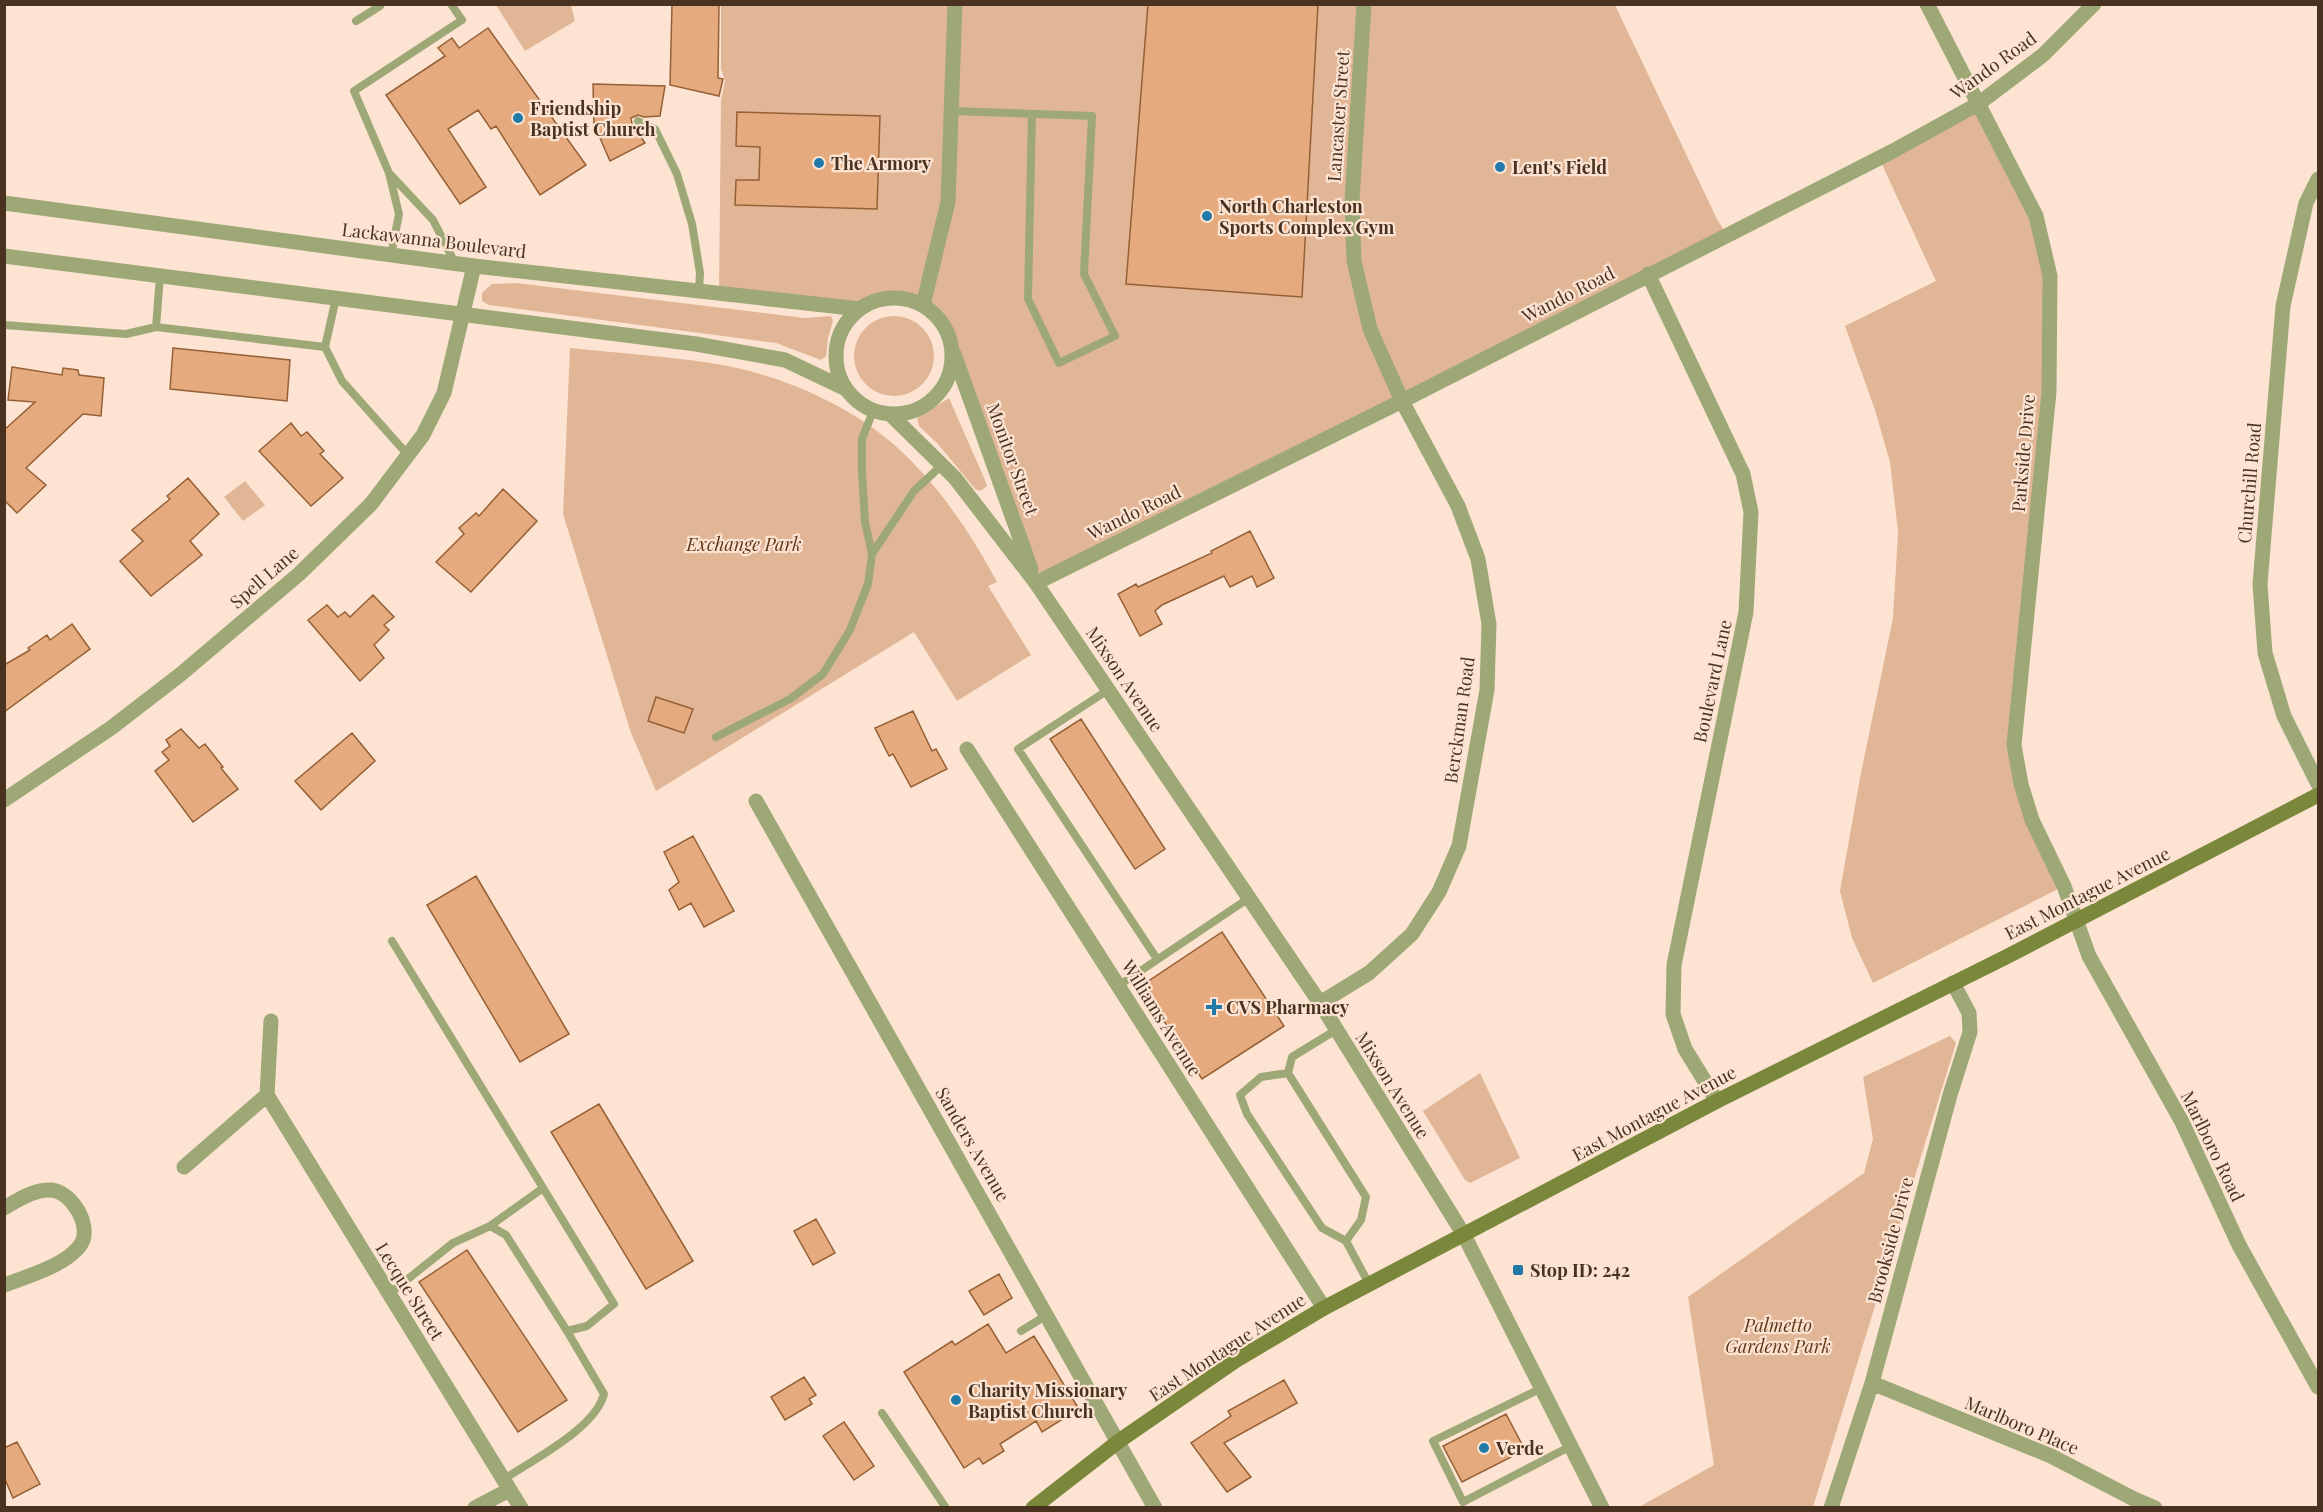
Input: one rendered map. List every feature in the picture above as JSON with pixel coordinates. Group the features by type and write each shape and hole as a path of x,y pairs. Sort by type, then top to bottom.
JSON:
{"main road":[{"name":"East Montague Avenue","path":"1033,1508 1119,1441 1234,1361 1323,1308 1717,1101 1953,984 2319,795"}],"street":[{"path":"922,305 948,202 955,4"},
{"name":"Lancaster Street","path":"1364,4 1352,201 1354,261 1370,329 1402,401"},
{"name":"Parkside Drive","path":"1927,4 2036,216 2050,276 2049,392 2014,745 2021,784 2032,820 2064,886 2076,920"},
{"name":"Wando Road","path":"1036,583 1402,401 1886,155 1978,104 2043,55 2094,4"},
{"name":"Churchill Road","path":"2319,179 2306,203 2283,306 2259,584 2265,652 2284,716 2319,784"},
{"name":"Lackawanna Boulevard","path":"4,203 474,266 860,309"},
{"path":"4,256 696,344 785,360 846,389"},
{"name":"Spell Lane","path":"4,800 111,728 181,674 299,574 371,504 431,422 444,393 474,266"},
{"name":"Boulevard Lane","path":"1648,274 1743,474 1751,512 1746,612 1674,965 1673,1014 1684,1049 1717,1101"},
{"path":"890,298 907,299 922,305 937,316 947,331 952,348 952,365 947,382 937,396 908,413 890,414 873,411 858,402 846,389 838,373 836,355 839,338 847,322 860,309 874,301 890,298"},
{"name":"Monitor Street","path":"952,348 1036,583"},
{"name":"Berckman Road","path":"1320,1003 1369,974 1412,934 1439,892 1459,846 1487,690 1489,624 1478,559 1458,506 1402,401"},
{"path":"890,414 955,478 1036,583"},
{"name":"Mixson Avenue","path":"1036,583 1320,1003 1464,1235 1602,1508"},
{"name":"Williams Avenue","path":"967,748 1323,1308"},
{"name":"Sanders Avenue","path":"756,801 1155,1508"},
{"name":"Marlboro Road","path":"2076,920 2089,956 2182,1122 2239,1245 2319,1387"},
{"name":"Brookside Drive","path":"1831,1508 1872,1383 1950,1095 1970,1032 1969,1013 1953,984"},
{"path":"184,1167 267,1095 271,1021"},
{"name":"Lecque Street","path":"267,1095 521,1508"},
{"path":"4,1208 34,1192 53,1190 69,1198 77,1210 83,1226 83,1240 74,1252 58,1263 4,1285"},
{"name":"Marlboro Place","path":"1872,1383 2051,1456 2155,1508"},
{"path":"475,1508 506,1485"}],"lane":[{"path":"392,255 399,214 389,173 354,91 462,20 451,4"},
{"path":"356,21 381,5"},
{"path":"952,111 1092,116 1084,274 1115,336 1059,363 1028,299 1032,114"},
{"path":"638,122 655,129 677,174 692,224 700,273 699,291"},
{"path":"389,173 433,220 455,263"},
{"path":"156,327 160,276"},
{"path":"336,298 325,347 342,381 408,455"},
{"path":"4,324 126,334 156,327 325,347"},
{"path":"716,738 790,699 823,674 850,630 868,584 872,554 865,522 861,471 862,439 873,411"},
{"path":"872,554 914,491 942,465"},
{"path":"1108,690 1018,749 1157,958"},
{"path":"1118,986 1249,898"},
{"path":"392,942 614,1304 587,1326 567,1330"},
{"path":"1336,1030 1292,1057 1288,1073 1366,1197 1361,1220 1346,1241"},
{"path":"1288,1073 1261,1077 1240,1095 1247,1113 1322,1228 1346,1241 1369,1284"},
{"path":"389,1294 453,1243 490,1226 543,1188"},
{"path":"490,1226 506,1235 567,1330 604,1394 601,1404 582,1426 506,1485"},
{"path":"1021,1331 1047,1315"},
{"path":"1542,1388 1433,1441 1463,1502 1571,1446"},
{"path":"882,1413 946,1508"}],"green space":[{"path":"496,5 571,5 575,21 525,51"},
{"path":"721,5 1615,5 1717,219 1727,235 1036,583 947,331 929,310 919,304 897,298 886,299 860,309 719,293 721,100 725,81 721,69"},
{"path":"1978,104 2036,216 2050,276 2049,392 2014,745 2021,784 2064,886 1873,983 1852,938 1840,891 1860,778 1893,618 1898,532 1890,462 1875,410 1845,326 1936,281 1879,158"},
{"path":"516,283 805,318 831,316 833,321 826,356 821,360 776,343 489,305 482,301 482,293 492,284"},
{"path":"894,316 916,323 922,328 933,348 934,356 927,378 922,384 902,395 894,396 872,389 866,384 855,364 854,356 861,334 866,328 886,317"},
{"name":"Exchange Park","path":"570,348 676,358 761,374 812,393 859,418 900,450 928,479 954,512 997,582 988,586 1031,655 957,701 914,632 656,791 631,733 563,514"},
{"path":"949,398 987,486 980,491 975,489 938,444 919,426 917,418"},
{"path":"245,481 265,505 243,521 224,497"},
{"name":"Palmetto Gardens Park","path":"1950,1036 1956,1043 1813,1507 1639,1507 1714,1465 1688,1297 1864,1173 1873,1139 1863,1077"},
{"path":"1480,1073 1520,1158 1470,1183 1465,1180 1423,1111"}],"building":[{"path":"672,4 719,4 718,78 723,79 719,96 670,85"},
{"path":"1148,4 1318,4 1302,297 1126,284"},
{"name":"Friendship Baptist Church","path":"488,28 586,165 540,195 496,126 491,129 478,110 448,129 486,187 460,204 386,95 445,56 438,48 452,38 459,48"},
{"path":"593,84 665,86 660,116 638,115 631,118 632,124 645,143 610,161 594,124"},
{"name":"The Armory","path":"737,112 880,116 877,209 735,205 736,180 759,180 760,147 736,146"},
{"path":"173,348 290,360 287,401 170,389"},
{"path":"12,367 62,375 63,368 78,370 79,375 104,378 101,416 83,414 26,468 46,485 17,513 4,500 4,430 35,402 8,400"},
{"path":"291,423 301,436 307,432 324,451 320,454 343,478 311,506 259,451"},
{"path":"188,478 219,514 190,541 202,555 151,596 120,561 143,541 132,530 170,499 167,496"},
{"path":"503,489 537,521 471,592 436,562 464,534 459,528 476,513 479,516"},
{"path":"1250,531 1274,578 1257,587 1252,576 1230,587 1224,576 1162,605 1155,611 1162,624 1140,636 1118,594 1136,584 1138,587 1212,553 1211,551"},
{"path":"373,595 394,617 384,625 389,630 374,645 384,658 360,681 308,620 327,605 338,617 345,612 350,617"},
{"path":"72,624 90,649 4,712 4,665 30,650 28,648 47,635 50,640"},
{"path":"656,697 693,709 684,733 648,721"},
{"path":"913,711 932,751 936,749 947,769 911,787 893,754 889,756 875,728"},
{"path":"1081,719 1165,849 1135,869 1050,739"},
{"path":"181,729 199,748 205,744 238,789 193,822 155,771 169,760 162,752 170,746 166,740"},
{"path":"352,733 375,761 321,810 295,781"},
{"path":"693,836 734,911 704,927 691,903 679,910 669,890 679,882 664,852"},
{"path":"476,876 569,1034 520,1062 427,905"},
{"name":"CVS Pharmacy","path":"1222,932 1284,1026 1202,1079 1141,986"},
{"path":"599,1104 693,1261 646,1289 551,1132"},
{"path":"816,1219 835,1253 813,1265 794,1231"},
{"path":"467,1250 567,1400 518,1432 419,1282"},
{"path":"999,1274 1012,1298 984,1315 969,1291"},
{"name":"Charity Missionary Baptist Church","path":"988,1324 1006,1353 1034,1336 1079,1409 1042,1432 1036,1421 1000,1444 1004,1451 983,1464 979,1458 964,1468 904,1372 952,1341 955,1345"},
{"path":"804,1377 816,1395 809,1399 812,1404 785,1420 771,1397"},
{"path":"1284,1380 1297,1403 1224,1443 1251,1477 1227,1492 1191,1443 1231,1416 1228,1411"},
{"name":"Verde","path":"1506,1414 1525,1450 1462,1482 1443,1446"},
{"path":"844,1422 874,1466 854,1480 823,1436"},
{"path":"17,1442 40,1484 13,1498 4,1477 4,1448"}],"place":[{"name":"Friendship Baptist Church","path":"518,118"},
{"name":"The Armory","path":"819,163"},
{"name":"Lent's Field","path":"1500,167"},
{"name":"North Charleston Sports Complex Gym","path":"1207,216"},
{"name":"CVS Pharmacy","path":"1214,1007"},
{"name":"Stop ID: 242","path":"1518,1270"},
{"name":"Charity Missionary Baptist Church","path":"956,1400"},
{"name":"Verde","path":"1484,1448"}]}
